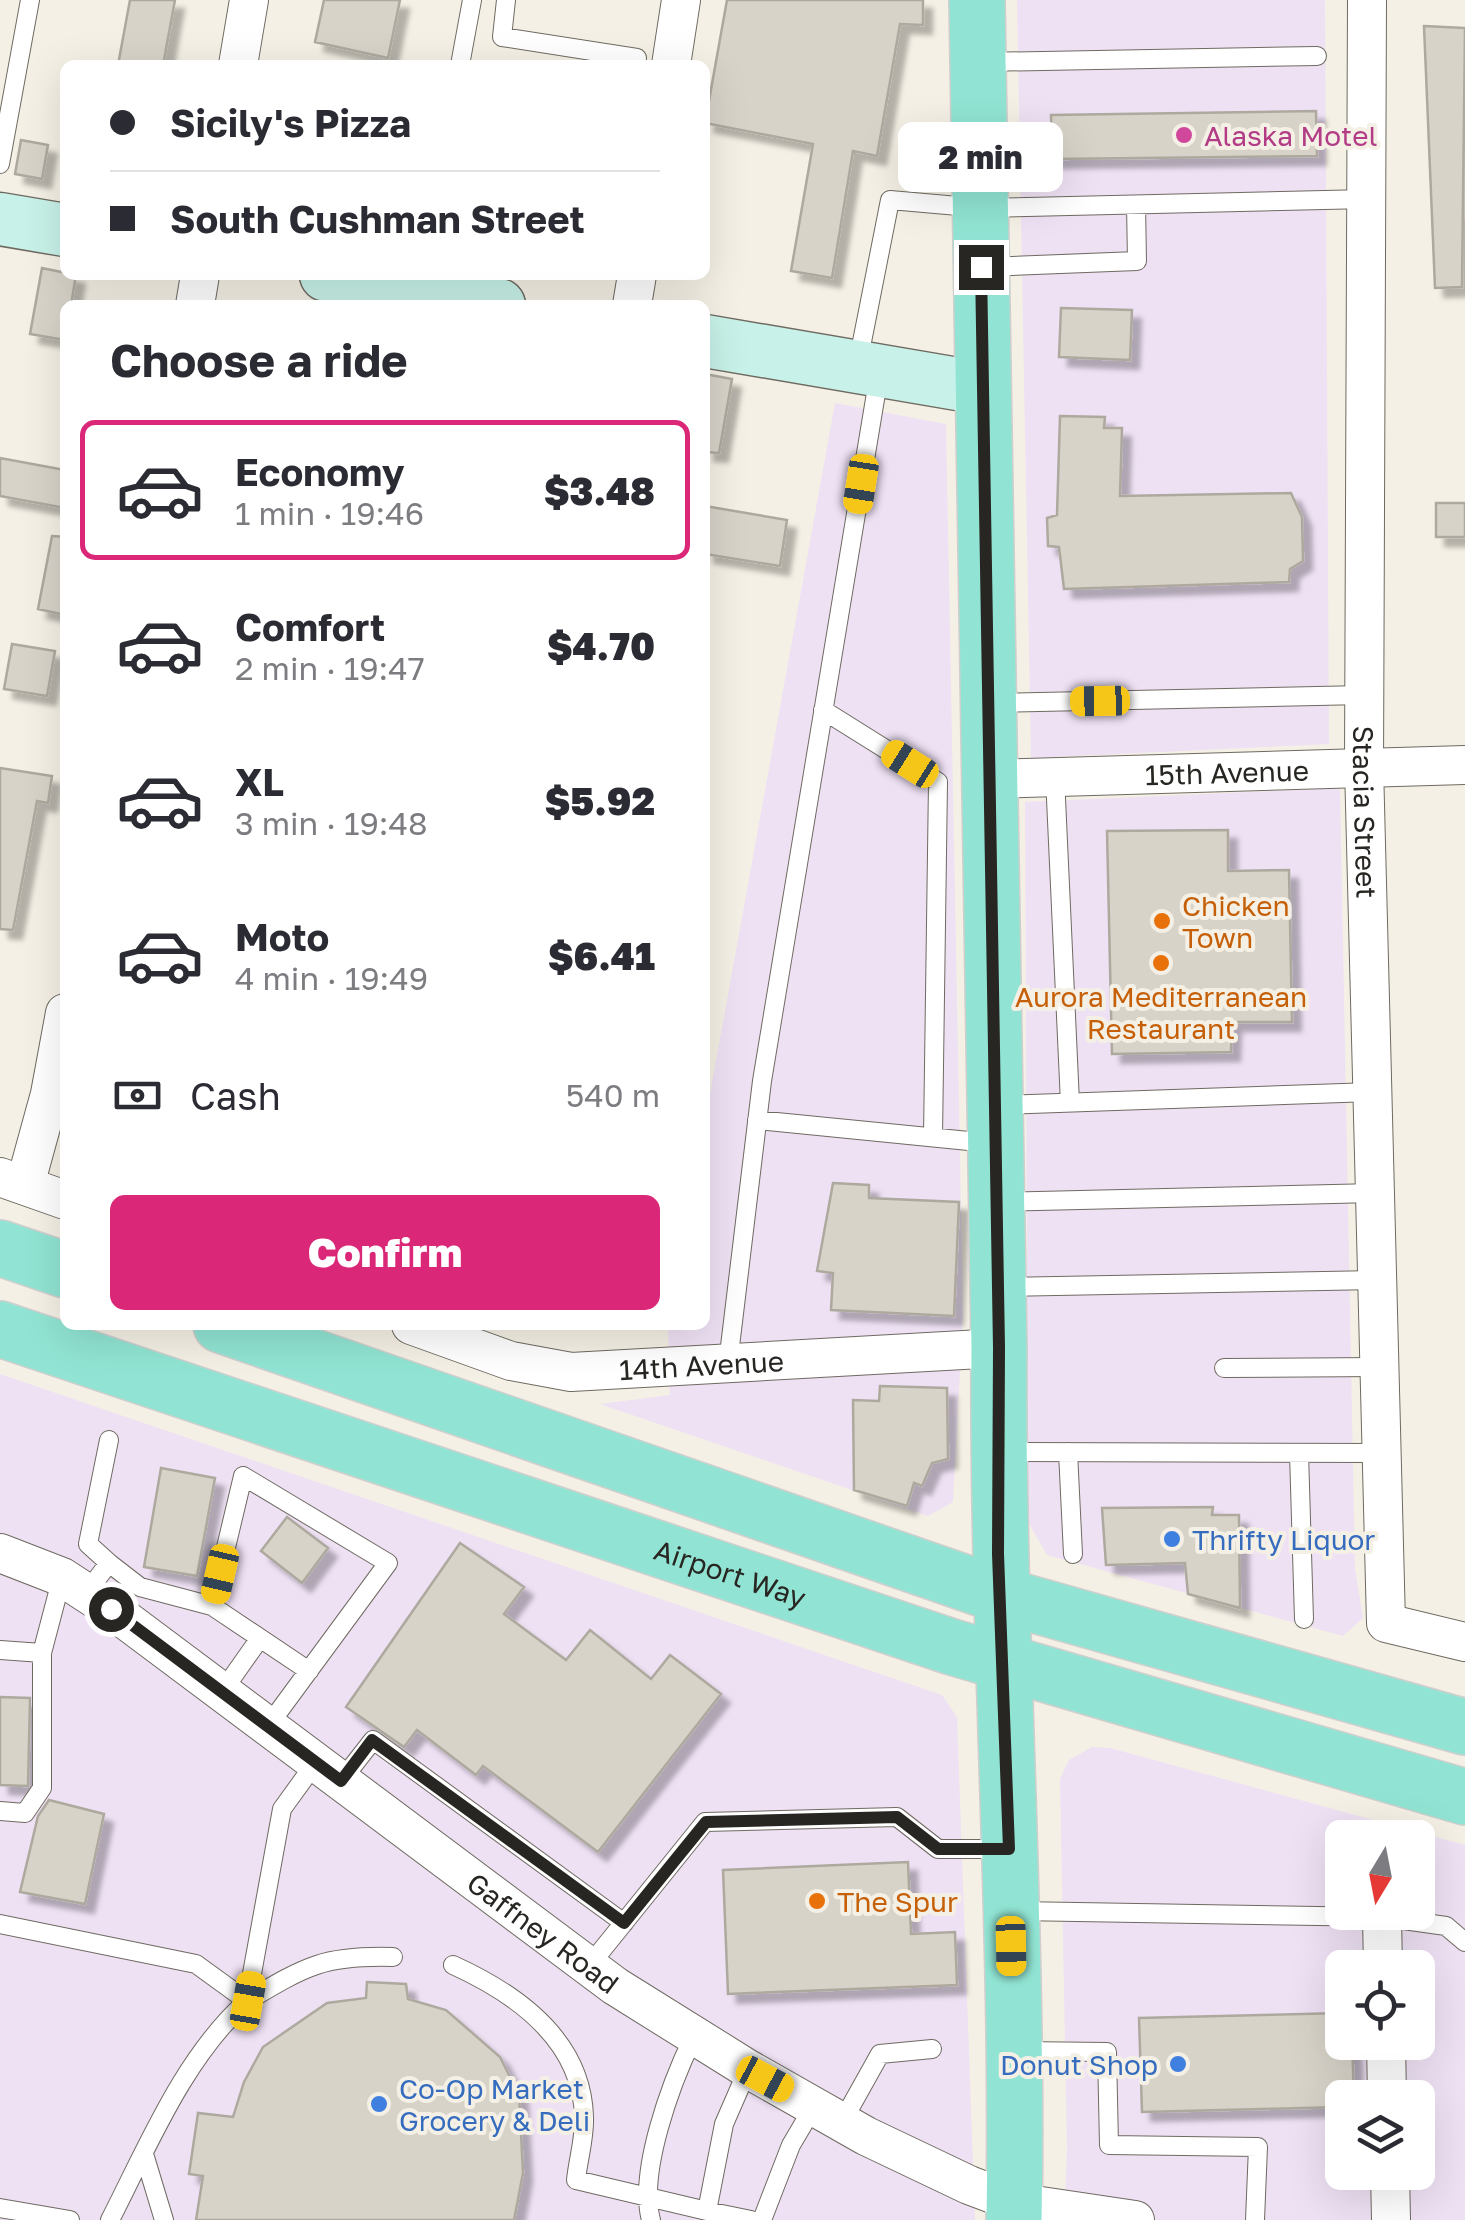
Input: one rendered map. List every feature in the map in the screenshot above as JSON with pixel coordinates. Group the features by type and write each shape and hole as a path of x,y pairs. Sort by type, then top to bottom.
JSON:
{"main road":[{"path":"977,0 986,703 963,780 994,1124 1014,2211"},
{"path":"0,1248 60,1268"},
{"name":"Airport Way","path":"0,1329 1004,1663 1465,1797"},
{"path":"234,1330 1000,1595 1465,1727"}],"street":[{"path":"239,60 249,0"},
{"path":"655,60 681,0"},
{"name":"Stacia Street","path":"1367,0 1364,766 1386,1623 1465,1642"},
{"path":"0,219 60,229"},
{"path":"358,280 473,300"},
{"path":"710,342 981,388"},
{"name":"15th Avenue","path":"963,780 1465,765"},
{"path":"60,1040 50,1094 13,1181 60,1198"},
{"name":"14th Avenue","path":"436,1330 510,1361 572,1372 999,1348"},
{"name":"Gaffney Road","path":"0,1554 74,1585 589,1966 693,2038 1014,2211 1135,2220"},
{"path":"1390,2190 1391,2220"}],"lane":[{"path":"0,164 30,0"},
{"path":"461,60 472,0"},
{"path":"506,0 502,37 642,60"},
{"path":"978,62 1316,56"},
{"path":"728,1363 757,1120 823,710 890,200 981,208 1368,200"},
{"path":"981,267 1137,262 1136,205"},
{"path":"986,703 1364,695"},
{"path":"823,710 963,780 933,1138"},
{"path":"1055,777 1070,1102"},
{"path":"757,1120 933,1138 1070,1102 1372,1092"},
{"path":"996,1202 1375,1193"},
{"path":"997,1287 1377,1280"},
{"path":"1224,1368 1379,1367"},
{"path":"108,1440 88,1544 140,1587 212,1606 309,1671"},
{"path":"998,1452 1381,1453"},
{"path":"1068,1452 1073,1554"},
{"path":"1299,1453 1304,1619"},
{"path":"212,1606 243,1476 388,1563 268,1726"},
{"path":"0,1811 25,1813 42,1788 42,1654 74,1585 109,1562"},
{"path":"222,1692 260,1638"},
{"path":"0,1650 42,1654"},
{"path":"248,2001 282,1810 372,1740 624,1923"},
{"path":"589,1966 706,1822 897,1817 938,1849 1009,1849"},
{"path":"1010,1911 1325,1916"},
{"path":"0,1924 196,1964 248,2001"},
{"path":"1435,1924 1446,1926 1465,1942"},
{"path":"110,2220 221,2024 248,2001 296,1972 344,1956 394,1957"},
{"path":"453,1966 493,1984 558,2040 578,2077 584,2119 576,2180 751,2220"},
{"path":"651,2220 645,2197 674,2078 693,2038"},
{"path":"762,2220 791,2145 828,2114 880,2054 932,2049"},
{"path":"1014,2051 1107,2052 1109,2145 1258,2147 1256,2220"},
{"path":"707,2211 724,2124 748,2069"},
{"path":"144,2154 164,2220"},
{"path":"0,2208 70,2220"}],"shaded area":[{"path":"1017,0 1325,0 1329,744 1031,758"},
{"path":"835,403 946,424 963,1314 953,1502 928,1516 600,1404 670,1395 668,1330 710,1330 710,1094"},
{"path":"1340,788 1355,1569 1363,1618 1343,1636 1047,1555 1028,1522 1025,802"},
{"path":"0,1374 942,1695 957,1717 975,2220 0,2220"},
{"path":"1092,1747 1110,1748 1374,1820 1325,1820 1325,1930 1435,1930 1435,1837 1465,1845 1465,2220 1064,2220 1067,2150 1060,1779 1069,1760"}],"building":[{"path":"130,0 175,0 164,60 119,60"},
{"path":"324,0 400,0 388,58 315,42"},
{"path":"727,0 923,0 923,25 900,24 877,156 853,151 832,278 791,271 813,144 710,124 710,95"},
{"path":"1424,26 1465,28 1462,287 1435,288"},
{"name":"Alaska Motel","path":"1316,111 1317,156 1052,159 1051,115"},
{"path":"21,140 48,145 42,179 15,174"},
{"path":"42,268 60,272 60,280 75,280 72,300 60,300 60,339 30,334"},
{"path":"1061,308 1132,310 1130,360 1059,357"},
{"path":"710,375 732,379 719,453 710,452"},
{"path":"1060,416 1105,417 1104,428 1122,428 1120,496 1291,493 1302,517 1303,561 1290,569 1289,582 1064,589 1059,547 1048,546 1047,518 1057,515"},
{"path":"0,458 60,469 60,507 0,496"},
{"path":"1436,503 1465,503 1465,537 1436,537"},
{"path":"710,507 787,520 780,566 710,555"},
{"path":"52,536 60,537 60,614 38,609"},
{"path":"12,644 55,651 47,696 4,689"},
{"path":"0,768 52,776 48,803 37,801 13,930 0,929"},
{"path":"1228,830 1228,871 1289,870 1292,1022 1232,1022 1231,1052 1112,1054 1107,831"},
{"path":"833,1183 869,1185 869,1198 959,1202 954,1316 831,1310 833,1273 817,1271"},
{"path":"880,1386 947,1388 948,1459 932,1463 922,1486 914,1483 907,1506 854,1490 853,1400 879,1401"},
{"path":"161,1468 215,1478 197,1576 144,1567"},
{"name":"Thrifty Liquor","path":"1213,1507 1212,1515 1239,1515 1240,1608 1188,1594 1185,1563 1106,1565 1102,1508"},
{"path":"287,1517 328,1548 302,1583 261,1551"},
{"path":"460,1543 524,1587 504,1614 566,1660 590,1630 651,1679 670,1655 721,1694 598,1852 483,1766 476,1775 417,1730 404,1747 346,1707"},
{"path":"0,1697 30,1698 28,1786 0,1785"},
{"path":"49,1800 104,1814 85,1904 20,1892 38,1816"},
{"name":"The Spur","path":"908,1862 911,1934 955,1932 957,1985 728,1994 723,1870"},
{"name":"Co-Op Market Grocery & Deli","path":"367,1982 406,1984 408,1999 446,2010 500,2057 519,2095 523,2173 514,2220 196,2220 203,2176 189,2174 198,2113 233,2117 244,2082 263,2047 327,2003 366,1998"},
{"path":"1325,2013 1325,2060 1353,2060 1353,2080 1325,2080 1325,2107 1142,2112 1139,2018"}],"place":[{"name":"Alaska Motel","path":"1184,135"},
{"name":"Chicken Town","path":"1162,921"},
{"name":"Aurora Mediterranean Restaurant","path":"1161,963"},
{"name":"Thrifty Liquor","path":"1172,1539"},
{"name":"The Spur","path":"817,1901"},
{"name":"Donut Shop","path":"1178,2064"},
{"name":"Co-Op Market Grocery & Deli","path":"379,2104"}],"route":[{"path":"111,1609 341,1781 372,1740 624,1923 706,1822 897,1817 938,1849 1009,1849 998,1554 999,1348 981,267"}]}
